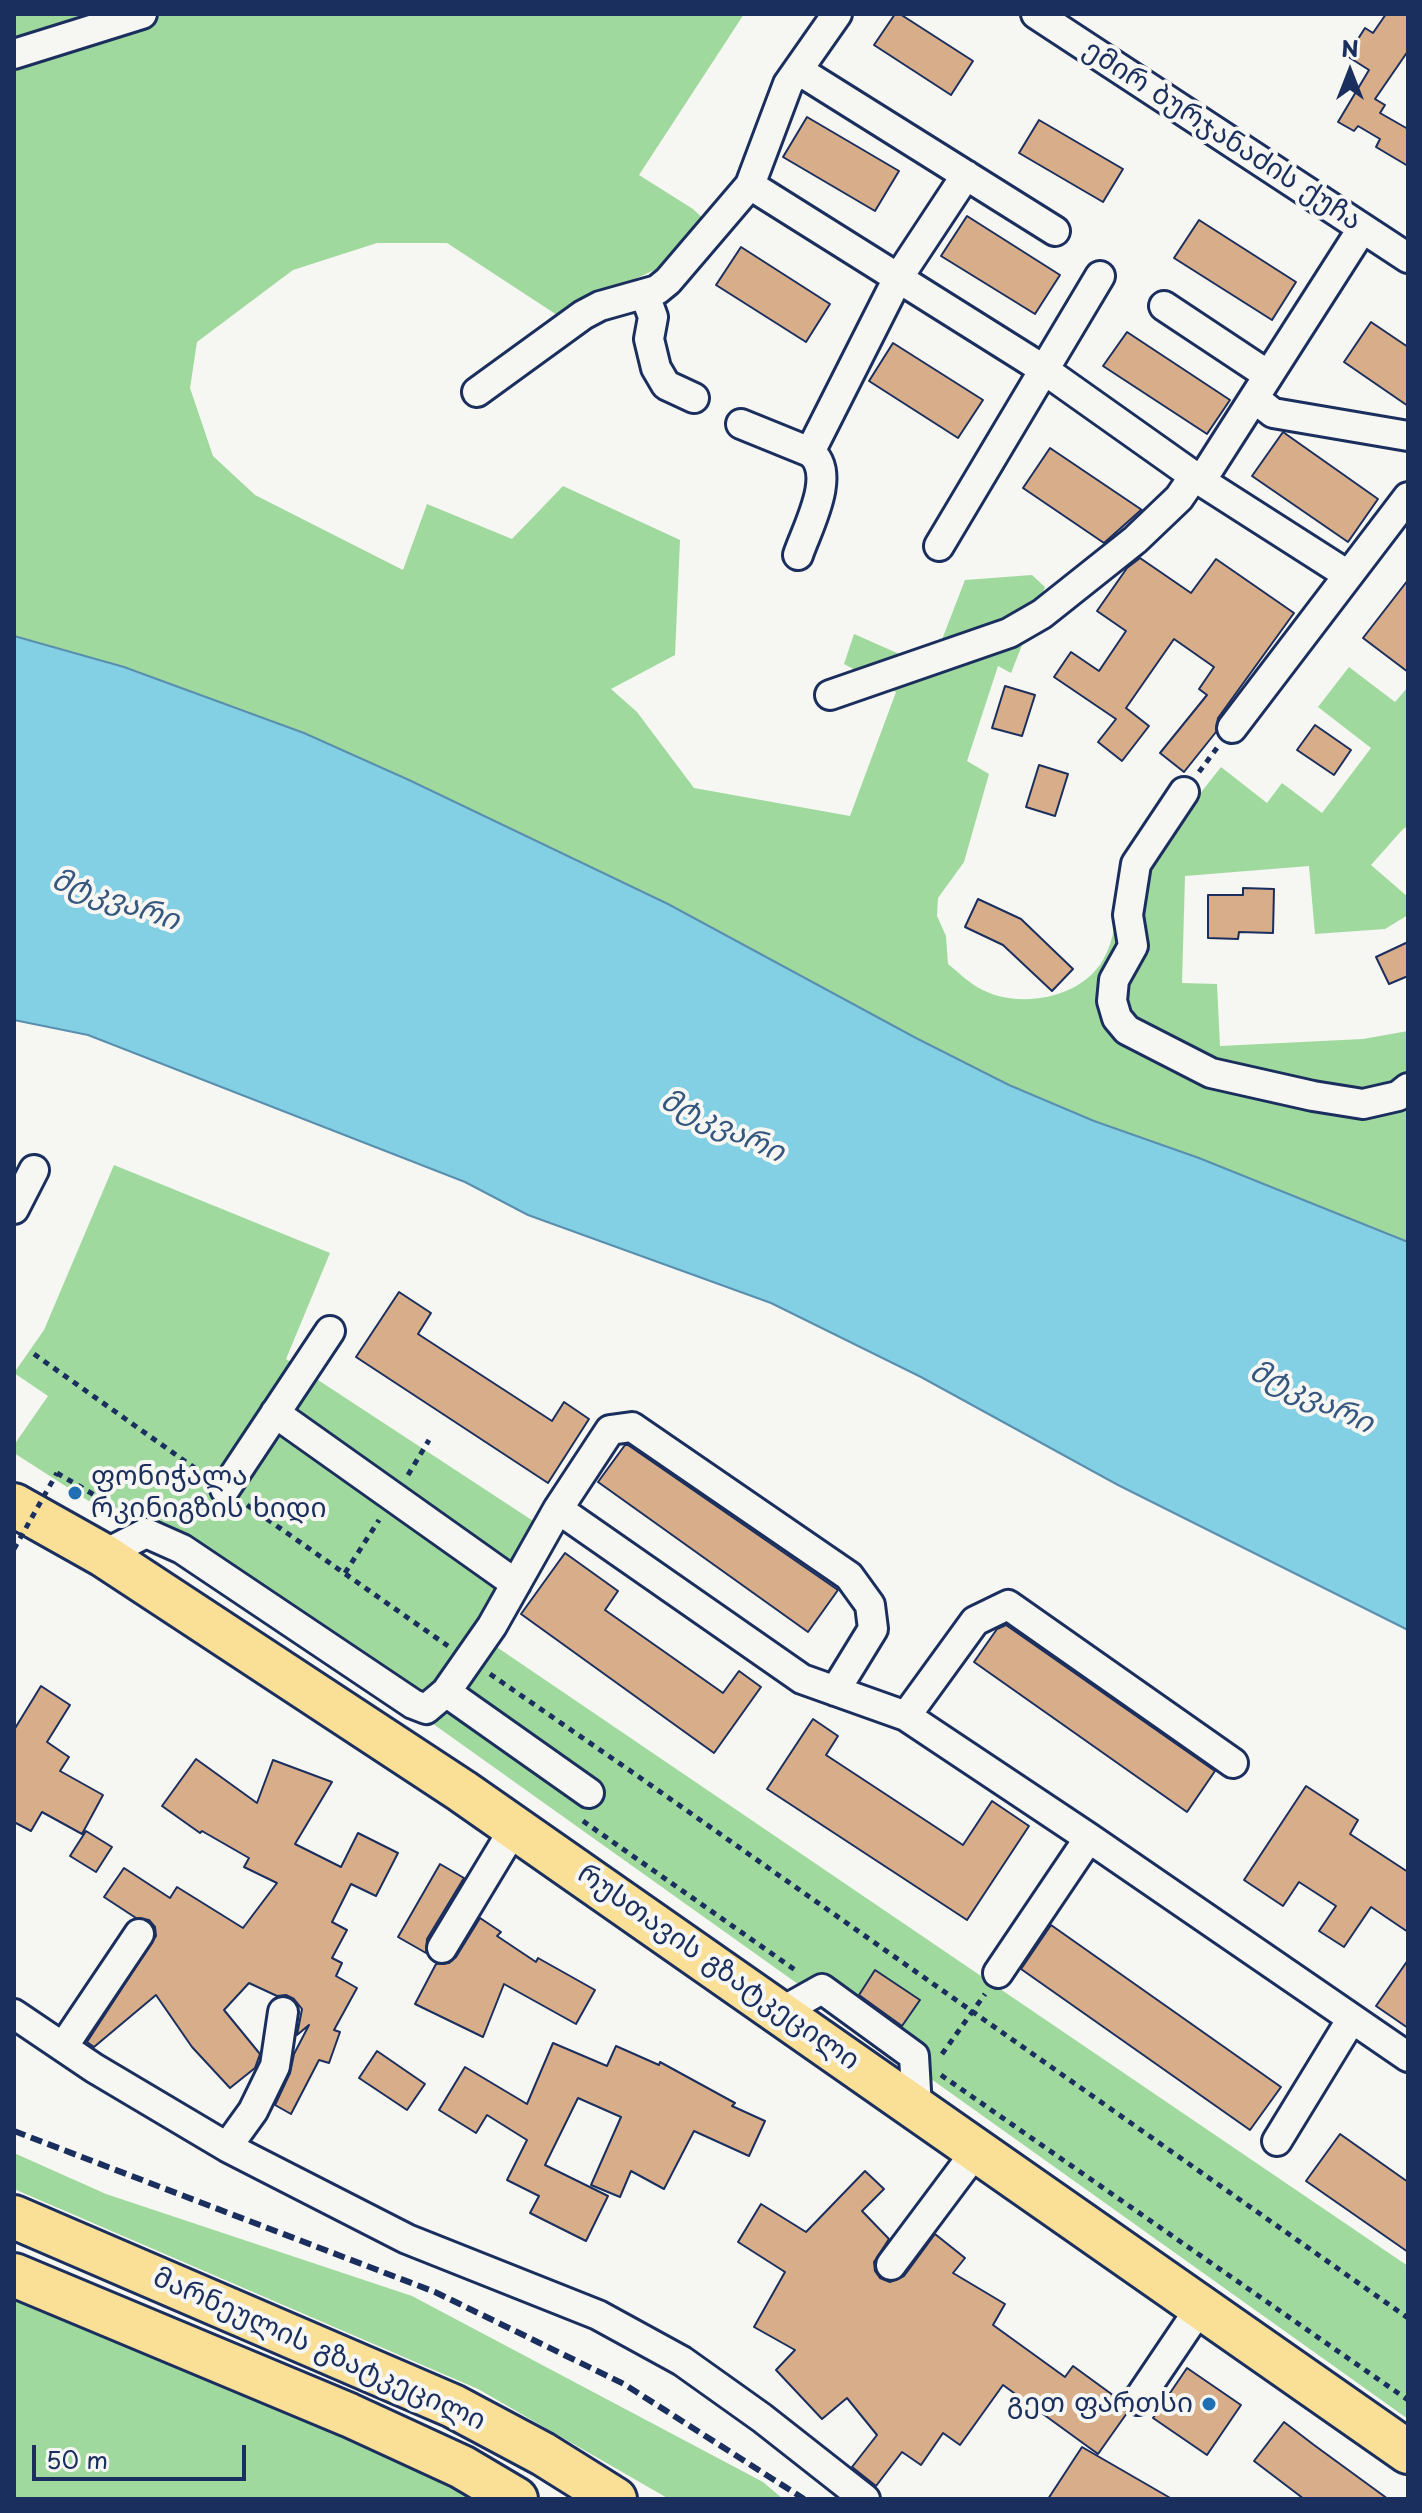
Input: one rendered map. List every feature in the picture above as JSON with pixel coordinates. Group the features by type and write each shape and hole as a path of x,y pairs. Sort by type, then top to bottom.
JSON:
{"highway":[{"name":"რუსთავის გზატკეცილი","path":"14,1505 103,1555 515,1827 1408,2452"},
{"name":"მარნეულის გზატკეცილი","path":"14,2217 453,2406 543,2454 615,2499"},
{"name":"მარნეულის გზატკეცილი","path":"14,2275 349,2415 462,2467 516,2499"}],"street":[{"path":"14,54 142,14"},
{"path":"477,392 583,315 600,306 645,295 668,281 750,185 788,84 837,14"},
{"name":"ემირ ბურჯანაძის ქუჩა","path":"1036,14 1408,258"},
{"path":"798,70 1055,231"},
{"path":"810,452 898,278 966,175"},
{"path":"750,185 1043,369 1197,478 1348,575"},
{"path":"830,695 1009,633 1042,614 1135,540 1197,478 1261,386 1362,229"},
{"path":"939,546 1100,276"},
{"path":"645,295 653,317 649,339 656,368 666,385 694,398"},
{"path":"1164,306 1261,386 1273,413 1408,436"},
{"path":"741,424 818,458 823,481 798,555"},
{"path":"1232,728 1408,497"},
{"path":"1184,792 1136,864 1128,915 1133,946 1114,980 1112,1001 1117,1018 1127,1030 1211,1073 1363,1104 1398,1096 1408,1088"},
{"path":"14,1209 34,1170"},
{"path":"228,1503 275,1413 330,1331"},
{"path":"275,1413 516,1584"},
{"path":"103,1555 146,1533 182,1549 413,1704 426,1709 446,1692 492,1626 558,1509 610,1430 632,1427 849,1576 870,1605 873,1629 835,1691"},
{"path":"558,1509 802,1679 906,1716 1408,2057"},
{"path":"906,1716 975,1621 1008,1605 1233,1763"},
{"path":"446,1692 584,1806"},
{"path":"442,1948 515,1827"},
{"path":"998,1973 1089,1838"},
{"path":"63,2047 139,1934"},
{"path":"781,2012 822,1989 923,2062 917,2108"},
{"path":"227,2147 253,2111 275,2066 283,2012"},
{"path":"14,2014 227,2147 407,2239 598,2315 682,2361 762,2418 865,2499"},
{"path":"1277,2141 1351,2020"},
{"path":"891,2265 977,2150"},
{"path":"1138,2400 1200,2308"}],"path":[{"path":"1184,792 1232,728"},
{"path":"34,1354 228,1503 253,1509"},
{"path":"14,1549 57,1473 113,1506 109,1511 125,1511"},
{"path":"157,1510 228,1503 253,1509 974,2011 1408,2318"},
{"path":"584,1806 822,1989"},
{"path":"998,1973 974,2011 923,2062 1408,2400"}],"green space":[{"path":"14,14 744,14 639,175 693,209 709,224 661,267 557,315 447,243 377,243 293,270 197,342 190,388 213,456 255,495 403,570 427,504 512,539 563,486 680,540 675,655 611,689 637,712 694,788 850,816 896,692 844,664 854,634 931,668 965,580 1032,575 1045,587 1011,673 998,666 967,761 989,774 964,862 938,898 937,916 946,936 948,964 977,987 1009,998 1046,997 1063,992 1093,974 1107,952 1126,896 1221,767 1267,803 1282,783 1322,813 1371,748 1318,707 1349,667 1395,702 1408,687 1408,826 1371,865 1408,897 1408,915 1385,929 1315,934 1309,866 1185,876 1182,983 1217,984 1220,1046 1363,1039 1408,1031 1408,1242 1009,1085 668,904 409,780 124,667 14,636"},
{"path":"114,1165 330,1253 286,1359 550,1532 479,1635 1408,2266 1408,2419 408,1706 14,1453 14,1445 48,1396 14,1373 44,1330"},
{"path":"14,2153 106,2194 412,2296 763,2482 783,2499 669,2499 478,2389 14,2189"},
{"path":"14,2293 495,2499 14,2499"}],"water":[{"name":"მტკვარი","path":"14,636 124,667 304,733 668,904 1009,1085 1408,1242 1408,1630 1118,1485 921,1377 771,1303 528,1215 465,1182 88,1035 14,1020"}],"building":[{"path":"895,14 900,14 973,61 951,95 874,45"},
{"path":"1386,14 1408,14 1408,51 1375,99 1385,105 1380,113 1408,129 1408,166 1376,147 1380,139 1358,126 1354,131 1338,122 1369,70 1347,56 1365,28 1373,33"},
{"path":"807,117 899,171 875,211 783,157"},
{"path":"1039,120 1123,169 1103,202 1019,153"},
{"path":"967,216 1060,275 1035,314 941,256"},
{"path":"1199,220 1296,282 1272,320 1174,258"},
{"path":"741,247 830,304 806,342 716,285"},
{"path":"1371,322 1408,347 1408,406 1344,362"},
{"path":"1127,332 1230,400 1207,434 1103,366"},
{"path":"893,343 983,400 958,438 869,381"},
{"path":"1283,432 1378,499 1348,542 1252,476"},
{"path":"1050,448 1142,510 1104,543 1023,488"},
{"path":"1140,558 1191,593 1216,559 1294,613 1218,718 1216,732 1184,772 1160,753 1207,695 1199,689 1214,667 1174,639 1126,708 1149,726 1122,761 1098,742 1116,719 1054,677 1071,652 1099,671 1126,631 1097,611 1127,568"},
{"path":"1408,580 1408,672 1363,638"},
{"path":"1005,686 1035,695 1022,736 992,728"},
{"path":"1315,725 1351,750 1334,775 1297,750"},
{"path":"1039,765 1068,774 1055,816 1026,807"},
{"path":"1243,888 1274,889 1273,933 1239,932 1238,939 1208,938 1208,895 1243,895"},
{"path":"978,899 1021,919 1073,969 1052,991 1003,945 965,927"},
{"path":"1408,942 1408,976 1389,984 1376,957"},
{"path":"399,1292 431,1313 418,1334 552,1421 564,1402 589,1419 548,1483 356,1357"},
{"path":"625,1445 838,1590 808,1632 598,1482"},
{"path":"565,1553 618,1591 605,1610 723,1693 739,1671 761,1687 714,1753 521,1614"},
{"path":"1006,1625 1215,1771 1187,1812 974,1662 997,1629"},
{"path":"41,1686 70,1705 47,1742 69,1757 60,1771 103,1795 82,1834 42,1812 31,1831 14,1822 14,1730"},
{"path":"813,1719 838,1736 826,1755 963,1845 992,1801 1029,1826 967,1920 767,1789"},
{"path":"196,1759 257,1803 273,1760 332,1782 295,1844 341,1867 358,1833 398,1853 376,1896 351,1884 332,1922 347,1930 332,1958 342,1963 336,1976 357,1988 334,2030 340,2032 329,2063 319,2060 291,2114 275,2105 290,2073 294,2054 309,2025 297,2035 302,2009 286,1995 277,1996 249,1983 224,2010 260,2054 255,2068 230,2088 192,2047 156,1995 94,2047 87,2042 156,1936 155,1927 149,1920 136,1918 104,1897 124,1868 170,1898 177,1887 243,1928 277,1883 244,1867 249,1858 202,1831 200,1833 162,1806"},
{"path":"1306,1786 1358,1820 1350,1834 1408,1872 1408,1932 1371,1907 1344,1947 1319,1931 1336,1906 1299,1882 1283,1906 1244,1880"},
{"path":"86,1831 112,1847 96,1872 70,1856"},
{"path":"440,1864 464,1878 427,1939 426,1953 398,1937"},
{"path":"480,1918 501,1932 497,1936 536,1962 538,1958 595,1990 576,2024 504,1984 483,2037 415,2004 436,1964 449,1963 456,1957"},
{"path":"1051,1925 1281,2087 1250,2130 1021,1969"},
{"path":"1408,1960 1408,2028 1376,2006"},
{"path":"875,1970 920,2000 902,2026 859,1995"},
{"path":"553,2043 607,2066 616,2046 659,2065 660,2062 735,2103 732,2106 765,2121 749,2156 694,2131 664,2189 631,2171 620,2197 591,2185 621,2117 578,2098 545,2165 608,2196 586,2241 530,2213 539,2196 507,2180 527,2140 487,2115 476,2133 439,2110 465,2067 527,2104"},
{"path":"377,2051 425,2084 407,2110 359,2078"},
{"path":"1340,2134 1408,2182 1408,2252 1306,2181"},
{"path":"865,2171 884,2189 862,2211 889,2239 874,2262 880,2278 890,2282 904,2276 935,2234 965,2258 953,2273 1005,2304 993,2325 1065,2377 1073,2366 1121,2401 1127,2413 1098,2454 1003,2385 960,2445 943,2433 921,2465 902,2452 876,2486 852,2467 877,2435 847,2398 822,2419 776,2370 795,2350 754,2327 785,2272 738,2242 761,2204 806,2232"},
{"path":"1187,2368 1241,2405 1207,2455 1153,2418"},
{"path":"1284,2422 1388,2499 1304,2499 1254,2461"},
{"path":"1082,2447 1172,2499 1048,2499"}],"railway":[{"path":"14,2131 435,2292 624,2384 804,2499"}],"place":[{"name":"ფონიჭალა რკინიგზის ხიდი","path":"75,1493"},
{"name":"გეთ ფართსი","path":"1209,2404"}]}
